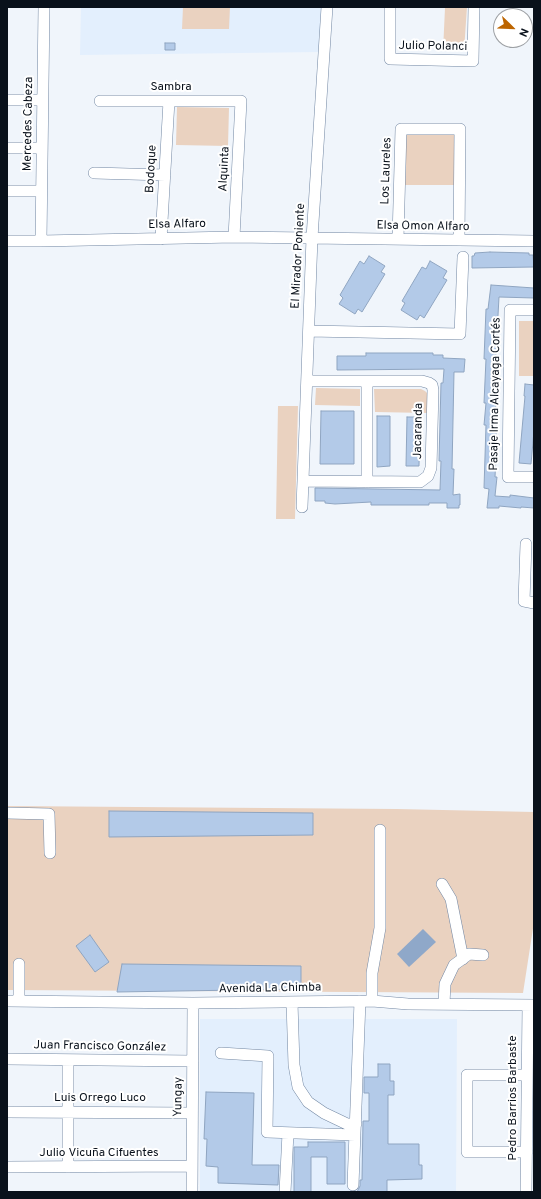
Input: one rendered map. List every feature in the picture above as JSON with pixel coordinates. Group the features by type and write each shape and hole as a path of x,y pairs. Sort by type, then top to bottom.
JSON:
{"street":[{"name":"Mercedes Cabeza","path":"41,241 44,7"},
{"name":"El Mirador Poniente","path":"302,507 312,238 327,7"},
{"name":"Julio Polanci","path":"390,7 390,59 473,61 474,7"},
{"path":"7,100 42,100"},
{"name":"Sambra","path":"100,101 241,101"},
{"name":"Bodoque","path":"161,239 169,101"},
{"name":"Alquinta","path":"234,237 241,101"},
{"name":"Los Laureles","path":"398,239 401,129 460,129 459,240"},
{"path":"7,148 41,148"},
{"path":"94,173 164,175"},
{"path":"7,191 41,191"},
{"name":"Elsa Alfaro","path":"41,241 234,237 312,238"},
{"name":"Elsa Omon Alfaro","path":"312,238 534,241"},
{"path":"7,241 41,241"},
{"path":"309,331 460,334 463,257"},
{"name":"Pasaje Irma Alcayaga Cortés","path":"534,310 510,310 508,477 534,477"},
{"name":"Jacaranda","path":"303,481 420,482 428,476 431,468 433,390 432,385 429,382 307,381"},
{"path":"367,381 367,482"},
{"path":"526,544 524,601 534,603"},
{"path":"7,813 49,814 50,853"},
{"path":"372,1001 372,972 380,928 380,830"},
{"path":"442,884 451,899 463,959"},
{"path":"444,1004 445,984 454,965 469,954 483,955"},
{"path":"19,964 19,1001"},
{"name":"Avenida La Chimba","path":"7,1001 193,1003 372,1001 408,1004 531,1005"},
{"path":"353,1185 360,1001"},
{"path":"292,1002 294,1065 298,1087 308,1102 324,1113 347,1124 355,1130"},
{"name":"Yungay","path":"192,1192 193,1003"},
{"name":"Pedro Barrios Barbaste","path":"526,1192 530,1175 527,1152 527,1075 531,1005"},
{"path":"221,1053 268,1056 267,1132 288,1133 355,1130"},
{"name":"Juan Francisco González","path":"7,1059 193,1061"},
{"path":"68,1060 68,1168"},
{"path":"527,1075 467,1074 467,1152 527,1152"},
{"name":"Luis Orrego Luco","path":"7,1112 192,1112"},
{"path":"285,1192 288,1133"},
{"name":"Julio Vicuña Cifuentes","path":"7,1167 68,1168 192,1166"}],"shaded area":[{"path":"81,7 322,7 320,52 80,55"},
{"path":"183,7 230,7 229,29 182,29"},
{"path":"467,7 464,51 443,51 445,8"},
{"path":"177,107 229,108 228,146 176,145"},
{"path":"406,134 455,135 454,185 405,185"},
{"path":"519,321 534,321 534,376 519,376"},
{"path":"316,388 360,389 360,406 315,405"},
{"path":"374,389 421,389 427,393 427,413 375,412"},
{"path":"278,406 298,406 295,519 276,519"},
{"path":"7,806 397,809 534,812 534,922 523,993 7,990"},
{"path":"200,1019 457,1019 456,1192 200,1192"}],"water":[{"path":"423,929 436,942 409,967 397,954"}],"building":[{"path":"165,43 175,43 175,50 165,50"},
{"path":"475,253 529,253 529,255 533,255 534,267 472,268 472,256 474,256"},
{"path":"369,256 385,266 381,272 385,274 362,312 358,309 355,314 339,304 343,298 340,295 360,261 364,264"},
{"path":"430,261 447,271 443,278 447,280 424,318 420,315 417,320 401,310 405,303 402,301 422,267 426,269"},
{"path":"491,285 534,288 534,298 499,297 495,370 497,370 495,392 497,392 495,414 497,414 497,436 495,477 497,477 495,496 510,497 510,495 534,498 534,508 499,506 499,508 487,508 489,489 484,488 486,425 484,425 486,403 484,403 486,359 484,359 486,309 488,309"},
{"path":"366,353 433,353 433,355 443,355 443,358 465,359 464,372 454,372 452,469 454,469 453,495 460,494 459,508 447,508 447,503 429,503 429,505 371,505 371,502 335,504 325,503 325,501 315,501 315,488 440,490 441,461 439,461 441,383 443,383 444,369 337,370 337,356 366,356"},
{"path":"525,384 534,385 534,431 531,464 519,463"},
{"path":"321,411 354,411 354,464 320,464"},
{"path":"377,416 390,416 390,466 377,467"},
{"path":"407,417 420,417 419,466 406,466"},
{"path":"109,811 313,813 313,835 109,837"},
{"path":"90,935 109,962 95,972 76,946"},
{"path":"122,964 301,966 301,989 117,992"},
{"path":"378,1064 390,1064 390,1081 394,1081 394,1095 388,1095 388,1144 419,1144 419,1165 422,1165 422,1179 387,1180 387,1192 357,1192 360,1186 360,1180 362,1180 363,1121 369,1121 369,1093 364,1093 364,1077 378,1077"},
{"path":"206,1092 254,1093 252,1165 279,1165 278,1185 218,1183 218,1167 206,1166 207,1139 204,1139"},
{"path":"308,1142 345,1142 345,1184 327,1184 327,1157 311,1157 311,1192 294,1192 294,1147 308,1147"}]}
